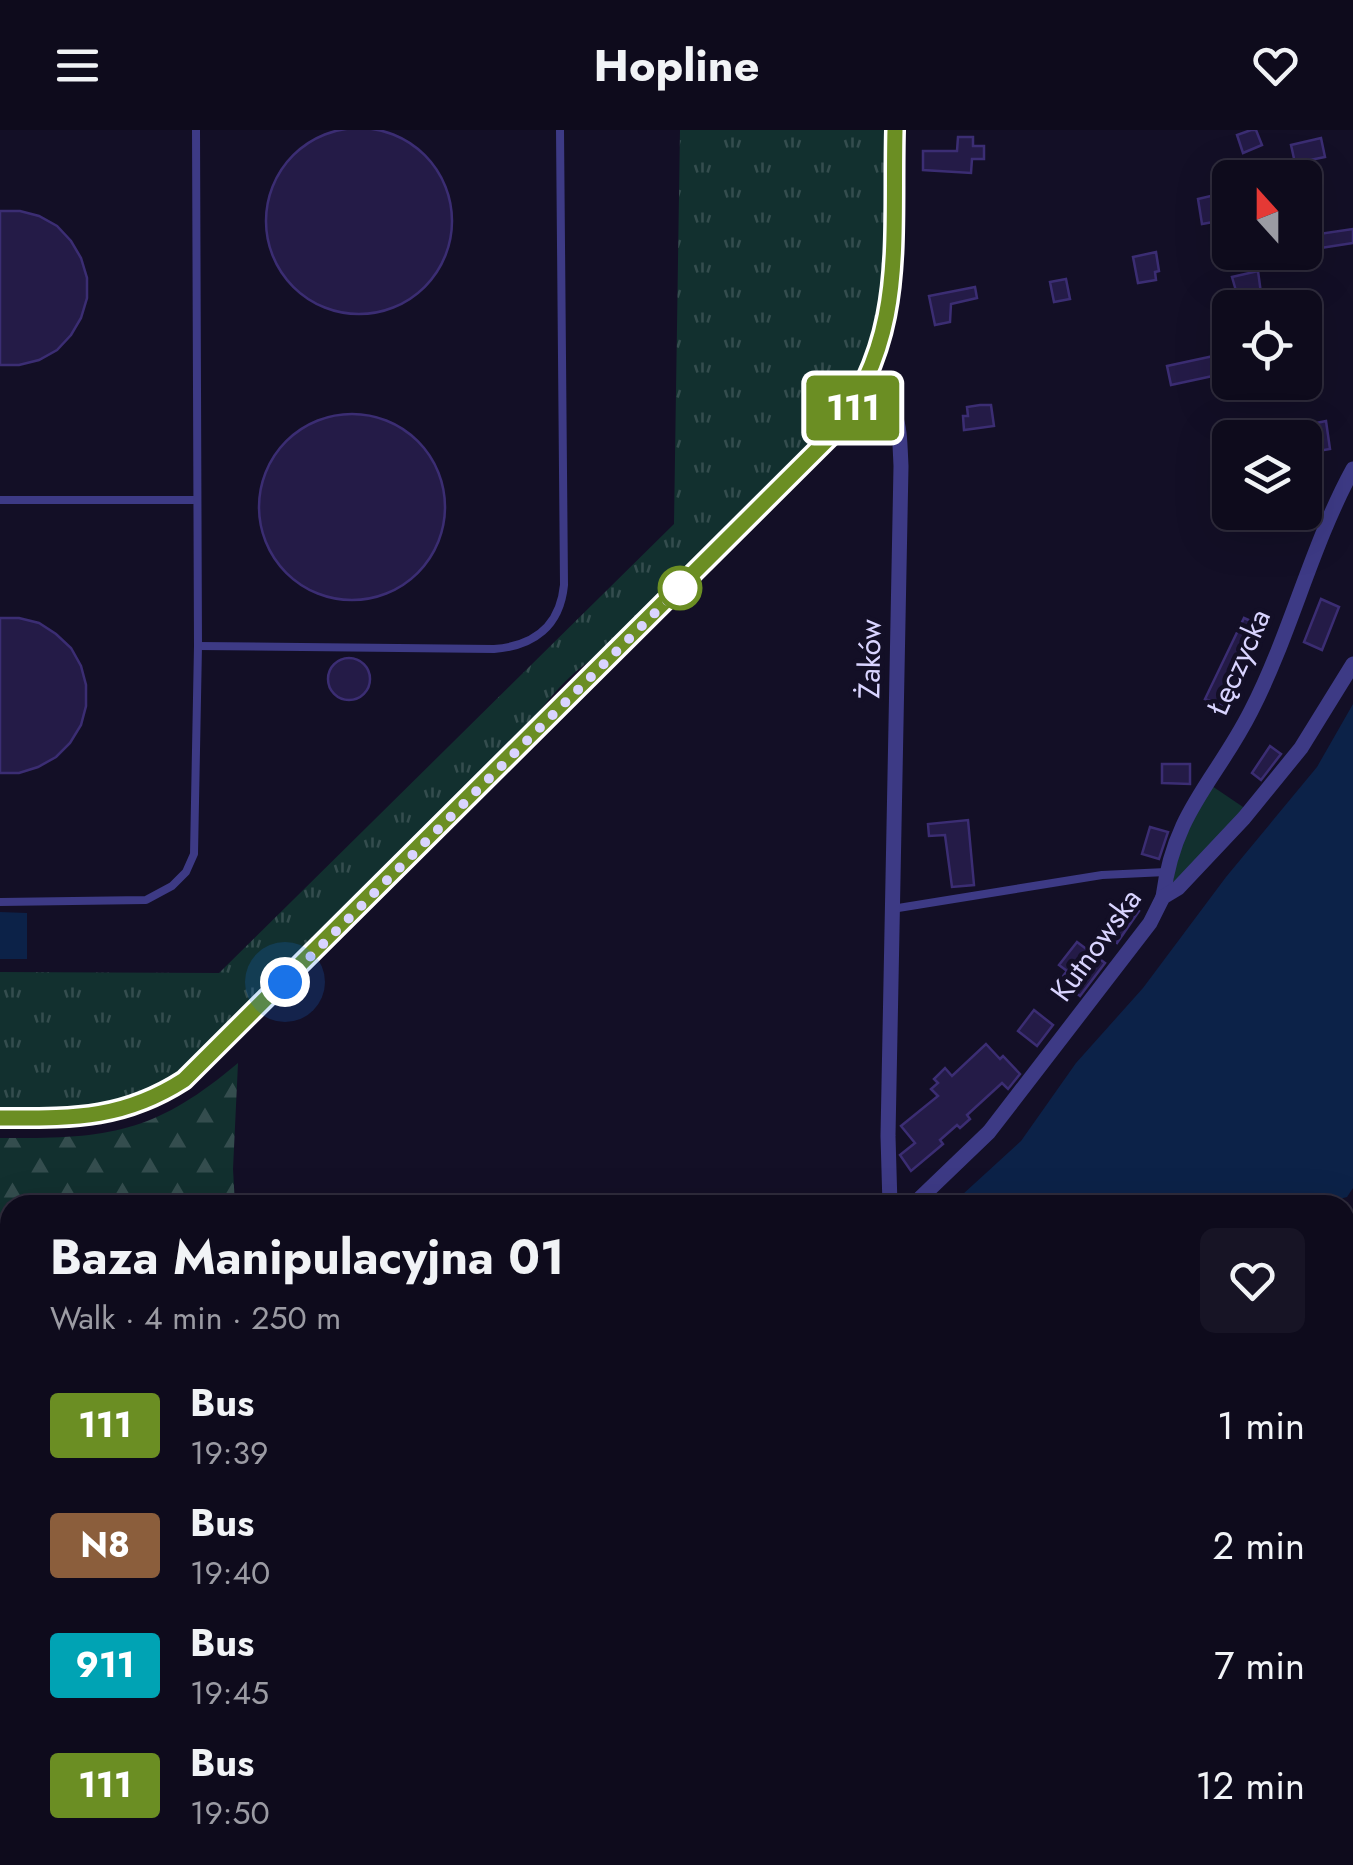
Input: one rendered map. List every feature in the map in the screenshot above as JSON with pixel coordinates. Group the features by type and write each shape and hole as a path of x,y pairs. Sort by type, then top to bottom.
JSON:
{"street":[{"path":"0,1118 102,1115 136,1106 160,1096 204,1062 814,455 851,410 868,381 882,342 889,306 895,130"},
{"name":"Żaków","path":"868,381 889,399 896,411 901,466 890,1195"},
{"name":"Łęczycka","path":"1163,897 1166,872 1188,811 1251,712 1334,503 1353,469"},
{"name":"Kutnowska","path":"923,1195 989,1132 1150,922 1163,897 1178,888 1244,818 1301,748 1353,664"}],"lane":[{"path":"0,902 146,900 164,892 186,872 194,854 198,646 196,130"},
{"path":"198,646 494,649 523,644 554,621 560,612 564,585 560,130"},
{"path":"0,500 196,500"},
{"path":"892,909 1102,875 1166,872"}],"green space":[{"path":"680,130 888,130 887,224 877,318 859,379 834,419 599,655 561,686 529,725 191,1063 169,1079 124,1099 77,1108 0,1109 0,972 219,973 674,524"},
{"path":"1212,786 1246,809 1172,884 1181,843"},
{"path":"238,1063 234,1195 0,1195 0,1138 71,1137 128,1128 180,1105"}],"water":[{"path":"1353,704 1353,1188 1348,1195 962,1195 1021,1141 1076,1063 1143,988 1226,877 1317,767"},
{"path":"0,912 27,913 27,959 0,959"}],"building":[{"path":"359,128 395,135 425,155 445,185 452,221 445,257 425,287 395,307 359,314 323,307 293,287 273,257 266,221 273,185 293,155 323,135"},
{"path":"1256,130 1262,145 1243,153 1237,135"},
{"path":"958,137 973,137 973,146 984,146 984,159 972,159 971,173 923,170 923,151 957,151"},
{"path":"1321,138 1325,157 1294,160 1291,145"},
{"path":"1212,196 1212,222 1202,224 1198,199"},
{"path":"0,211 39,216 57,226 81,258 87,278 87,298 71,335 57,350 19,365 0,365"},
{"path":"1353,229 1353,243 1322,248 1322,234"},
{"path":"1156,252 1156,280 1138,283 1133,257"},
{"path":"1258,271 1261,290 1236,290 1232,277"},
{"path":"1066,279 1070,299 1054,302 1050,282"},
{"path":"975,287 977,298 951,304 950,322 935,325 929,296"},
{"path":"1212,356 1212,376 1171,385 1167,366"},
{"path":"991,405 994,426 964,430 967,407"},
{"path":"352,414 388,421 418,441 438,471 445,507 438,543 418,573 388,593 352,600 316,593 286,573 266,543 259,507 266,471 286,441 316,421"},
{"path":"1326,421 1330,449 1322,450 1322,422"},
{"path":"1321,599 1339,607 1322,650 1304,642"},
{"path":"0,618 39,623 56,634 71,648 86,685 81,725 70,743 56,757 19,773 0,773"},
{"path":"1244,618 1262,626 1227,708 1205,699"},
{"path":"349,658 364,664 370,679 364,694 349,700 334,694 328,679 334,664"},
{"path":"1270,746 1281,754 1261,780 1252,773"},
{"path":"1162,764 1190,764 1190,784 1162,783"},
{"path":"968,820 974,885 952,887 945,835 929,836 928,824"},
{"path":"1150,827 1168,832 1159,859 1142,854"},
{"path":"1123,899 1139,911 1117,943 1100,932"},
{"path":"1077,942 1105,963 1080,996 1060,980 1067,971 1059,965"},
{"path":"1034,1010 1053,1025 1037,1046 1018,1031"},
{"path":"986,1044 1020,1074 1008,1089 1002,1083 967,1115 970,1119 960,1128 957,1125 940,1140 943,1144 911,1171 900,1155 915,1143 901,1126 938,1096 931,1089 938,1083 934,1079 945,1068 952,1076"}],"bus line":[{"name":"111","path":"0,1118 102,1115 160,1096 184,1080 829,438 868,381 886,326 891,286 895,130"}],"route":[{"path":"285,982 680,588"}]}
